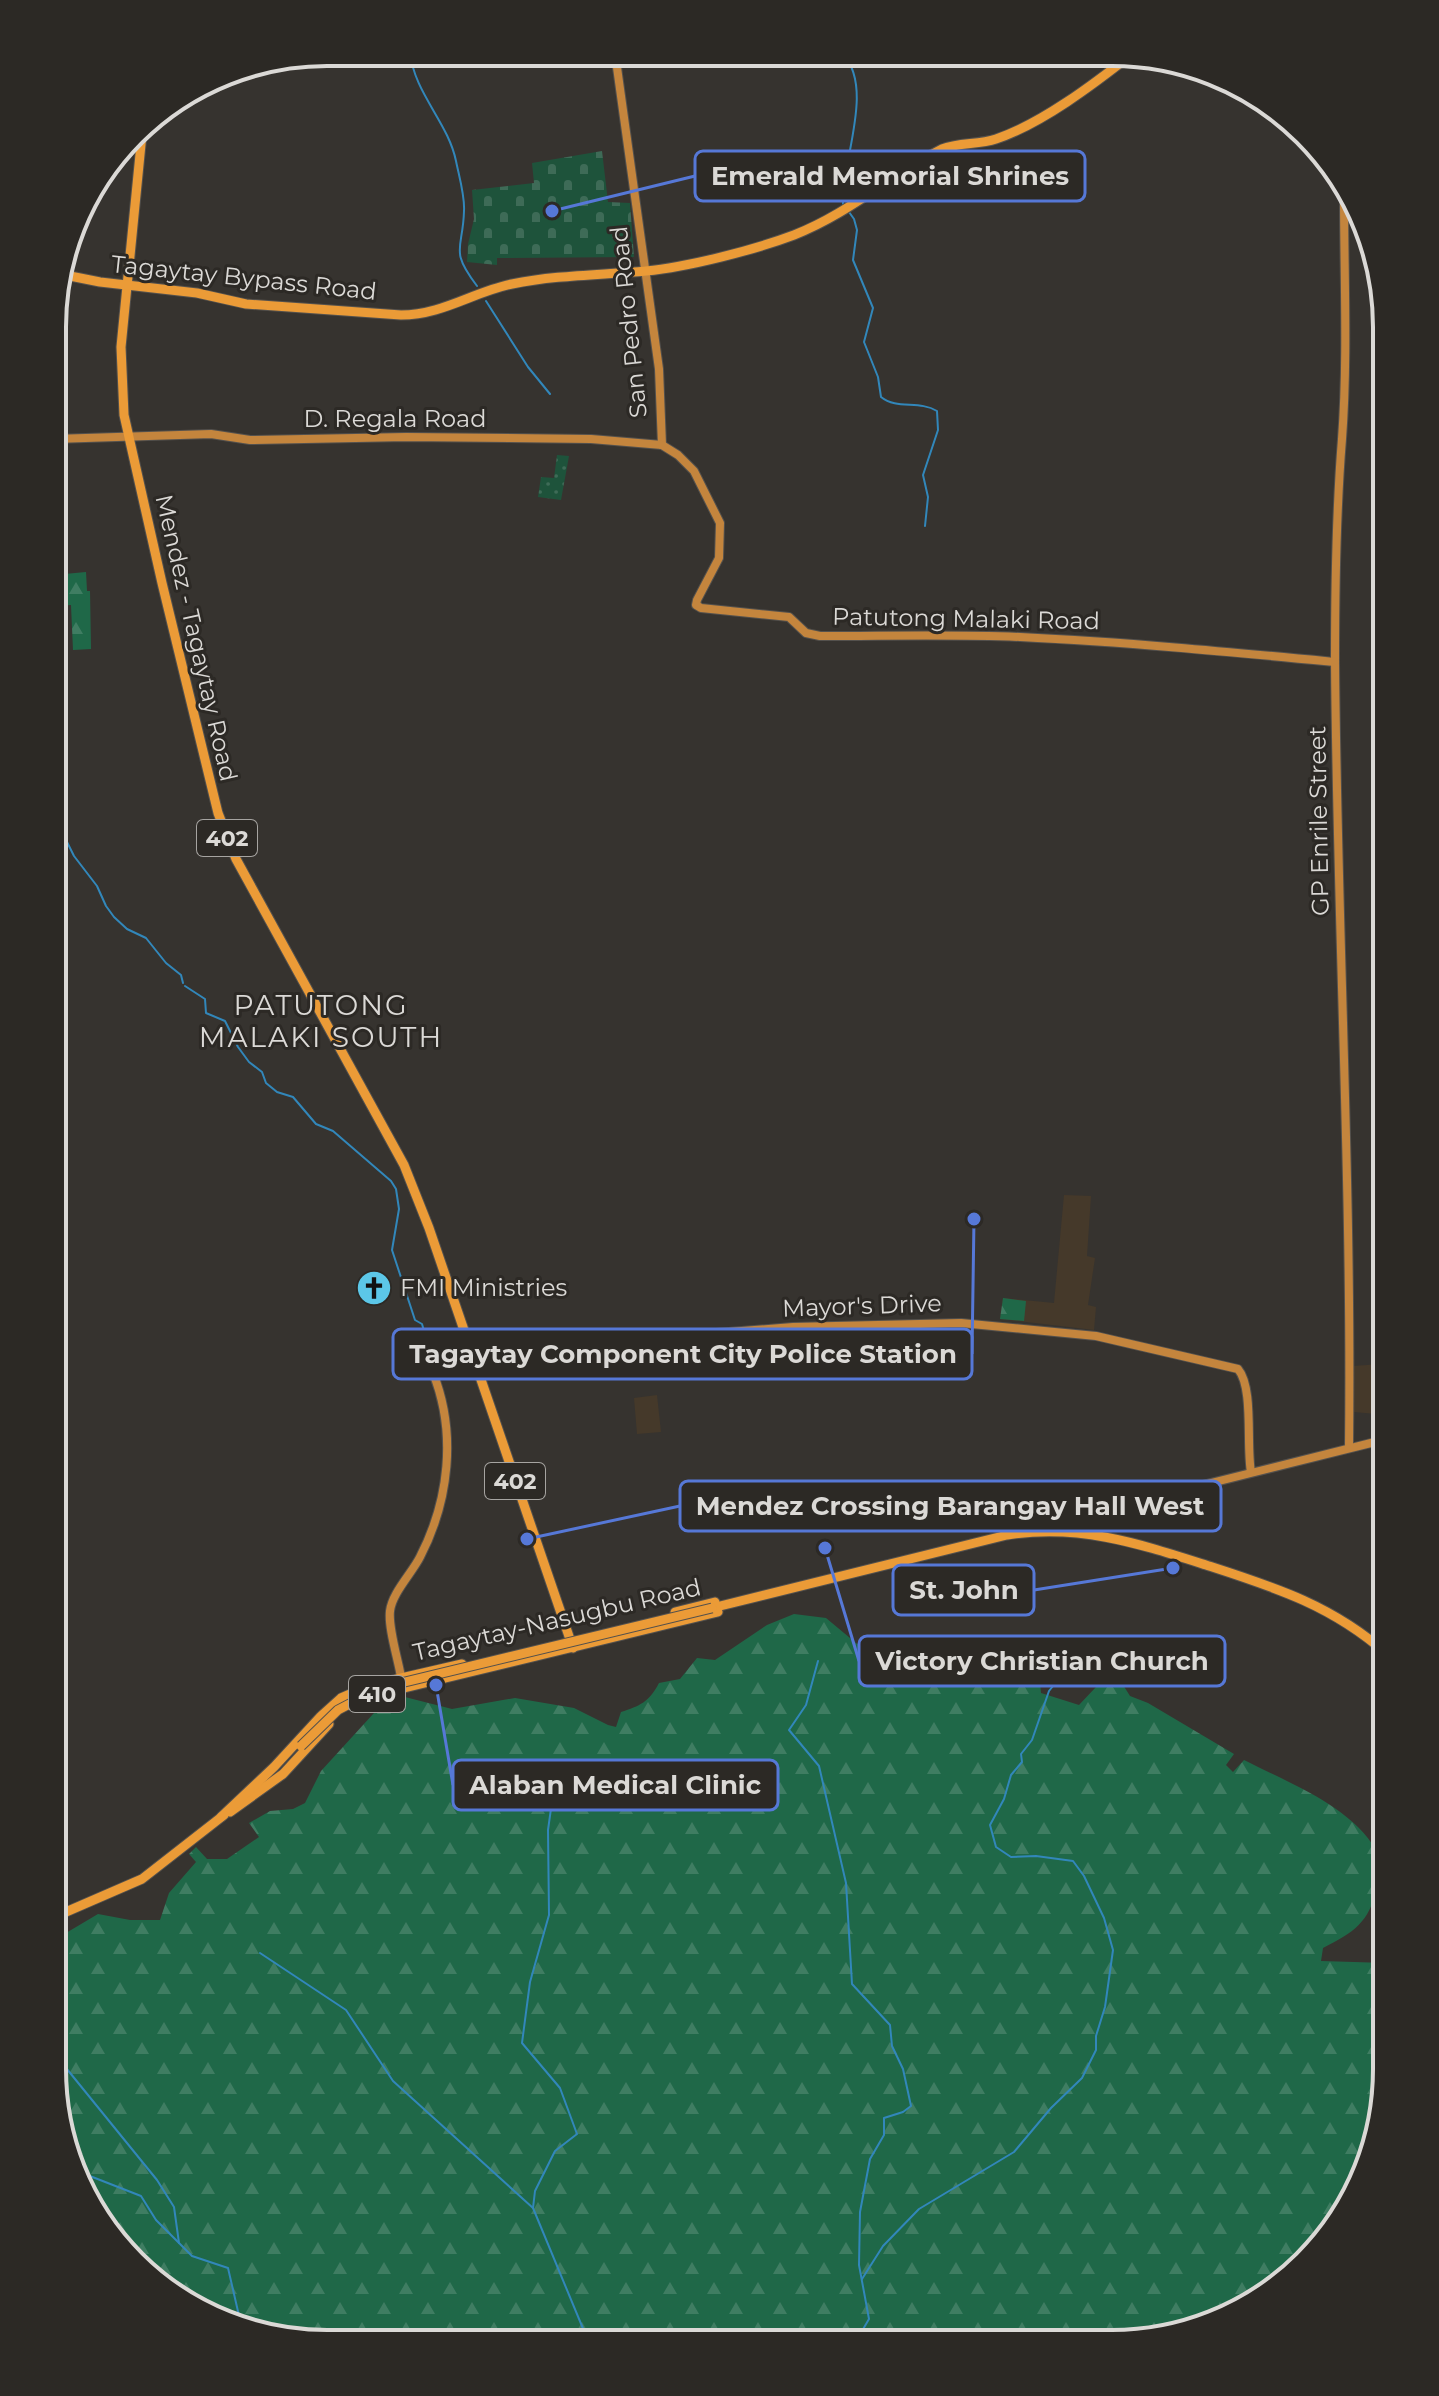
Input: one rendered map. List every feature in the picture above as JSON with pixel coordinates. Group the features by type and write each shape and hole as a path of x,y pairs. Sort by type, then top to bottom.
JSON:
{"main road":[{"name":"Tagaytay Bypass Road","path":"72,276 260,305 407,315 452,307 511,284 646,271 774,242 841,213 945,148 991,141 1013,132 1081,93 1116,66"},
{"name":"402","path":"129,436 120,363 141,145"},
{"name":"Mendez - Tagaytay Road","path":"129,436 221,823 241,868 407,1172 571,1643"},
{"name":"Tagaytay-Nasugbu Road","path":"66,1912 142,1879 281,1768 338,1710 380,1688 1007,1535 1062,1526 1140,1545 1312,1603 1348,1623 1372,1642"},
{"name":"Tagaytay-Nasugbu Road","path":"221,1817 283,1774 337,1716 364,1699 786,1585 808,1583"},
{"name":"Tagaytay-Nasugbu Road","path":"221,1817 274,1767 331,1706 360,1688 571,1643"}],"street":[{"name":"San Pedro Road","path":"617,66 659,369 662,445"},
{"name":"GP Enrile Street","path":"1344,209 1345,327 1335,547 1335,662 1350,1269 1349,1448"},
{"name":"D. Regala Road","path":"66,439 211,434 250,440 406,437 591,439 662,445"},
{"name":"Patutong Malaki Road","path":"662,445 694,471 720,523 719,558 697,600 696,605 701,608 789,617 806,633 820,636 930,634 1020,637 1149,644 1335,662"},
{"name":"Mayor's Drive","path":"474,1361 581,1351 671,1337 804,1327 973,1323 1096,1336 1238,1369 1246,1386 1251,1472"},
{"path":"401,1677 390,1609 428,1540 445,1479 445,1418 433,1373 474,1361"},
{"path":"1062,1526 1251,1472 1372,1442"}],"shaded area":[{"path":"1064,1195 1091,1196 1087,1256 1095,1258 1088,1305 1096,1307 1094,1330 1000,1319 1003,1298 1054,1303"},
{"path":"1372,1365 1372,1414 1354,1412 1353,1366"},
{"path":"657,1395 661,1432 637,1434 634,1398"}],"green space":[{"path":"602,151 608,202 630,203 634,257 497,258 497,265 467,262 474,219 472,190 534,183 532,163"},
{"path":"557,455 569,456 561,500 538,497 541,477 554,478"},
{"path":"86,572 87,591 90,591 91,649 73,650 71,605 66,605 66,574"},
{"path":"1003,1298 1026,1301 1024,1321 1000,1319"},
{"path":"794,1614 826,1618 862,1648 931,1640 954,1649 979,1652 1012,1664 1040,1682 1041,1693 1079,1705 1113,1669 1130,1696 1148,1703 1234,1754 1226,1765 1233,1772 1244,1760 1335,1808 1365,1834 1372,1844 1372,1904 1359,1925 1323,1948 1321,1961 1372,1963 1372,2086 1368,2120 1346,2184 1319,2228 1296,2253 1271,2276 1212,2310 1146,2328 327,2330 293,2328 227,2310 168,2276 143,2253 120,2228 101,2199 86,2169 71,2120 66,2069 66,1933 98,1914 130,1920 160,1920 169,1893 196,1862 189,1854 196,1847 207,1859 227,1859 259,1837 249,1823 270,1811 293,1809 305,1803 321,1771 374,1713 364,1700 393,1691 397,1695 452,1709 515,1698 574,1708 616,1727 621,1712 643,1702 659,1683 680,1679 697,1658 715,1660 767,1625"}],"waterway":[{"path":"413,66 452,147 464,205 460,256 477,286"},
{"path":"843,204 857,106 850,66"},
{"path":"849,212 857,230 853,260 873,308 864,342 878,377 881,397 894,403 937,411 938,430 923,475 928,497 925,526"},
{"path":"486,301 528,367 550,394"},
{"path":"66,840 114,917 127,929 146,938 166,963 181,975 183,983"},
{"path":"185,986 205,999 206,1013 225,1021 238,1047 249,1062 262,1072 266,1083 277,1092 293,1097 316,1124 333,1131 391,1181 396,1189 399,1209 392,1250 415,1320 422,1324 427,1341 440,1347 448,1346 449,1341"},
{"path":"862,2279 883,2246 919,2209 1014,2152 1051,2108 1082,2078 1096,2050 1113,1950 1104,1918 1084,1876 1073,1861 1036,1856 1011,1857 996,1847 990,1825 1004,1799 1011,1775 1022,1762 1021,1754 1032,1740 1049,1691 1053,1686 1081,1682 1082,1659 1091,1637"},
{"path":"818,1661 806,1705 789,1730 819,1766 846,1883 852,1984 890,2025 892,2046 903,2069 911,2106 884,2118 884,2135 870,2159 860,2212 859,2265 869,2319 863,2330"},
{"path":"533,2208 535,2191 555,2151 577,2134 560,2088 522,2043 530,1982 549,1915 548,1830 557,1766"},
{"path":"260,1953 346,2010 393,2081 533,2208 584,2330"},
{"path":"66,2068 157,2180 174,2207 179,2243"},
{"path":"89,2176 141,2196 156,2220 192,2256 228,2268 239,2314"}],"place":[{"name":"Emerald Memorial Shrines","path":"552,211"},
{"name":"Tagaytay Component City Police Station","path":"974,1219"},
{"name":"FMI Ministries","path":"374,1288"},
{"name":"Mendez Crossing Barangay Hall West","path":"527,1539"},
{"name":"Victory Christian Church","path":"825,1548"},
{"name":"St. John","path":"1173,1568"},
{"name":"Alaban Medical Clinic","path":"436,1685"}],"district":[{"name":"PATUTONG MALAKI SOUTH","path":"321,1021"}]}
